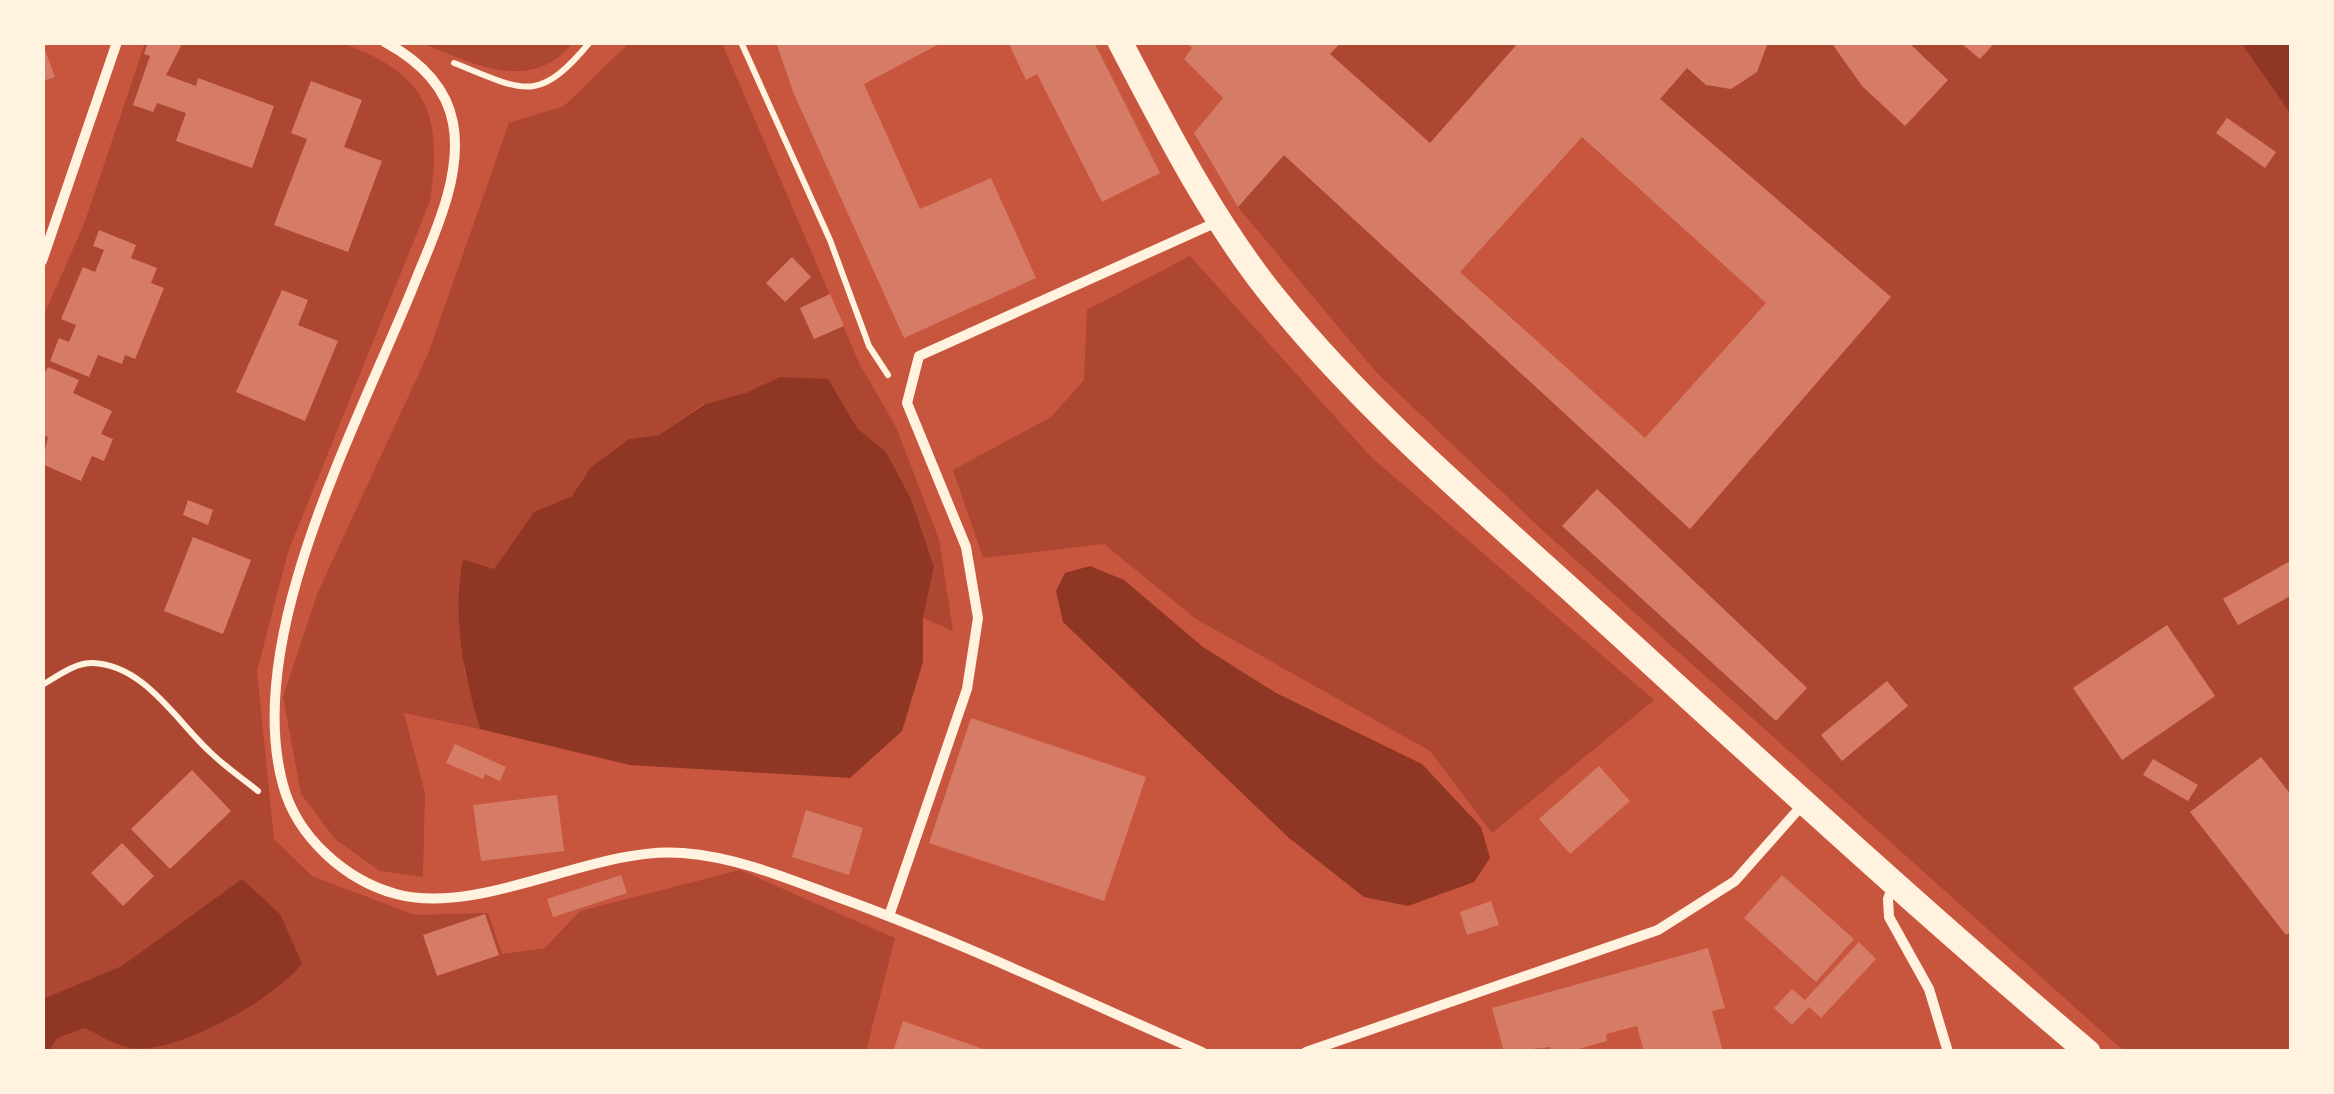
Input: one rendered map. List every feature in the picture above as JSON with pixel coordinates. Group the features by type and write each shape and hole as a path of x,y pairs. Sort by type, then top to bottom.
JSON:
{"main road":[{"path":"1120,42 1220,221 1275,299 1402,434 1894,882 2088,1052"}],"street":[{"path":"42,262 117,42"},
{"path":"386,42 432,78 445,99 454,126 453,156 436,230 327,499 281,634 274,676 276,756 284,790 300,826 351,874 402,896 426,898 478,892 624,857 683,853 765,870 889,916 1202,1052"},
{"path":"889,916 967,688 978,618 966,546 907,403 920,356 1220,221"},
{"path":"1306,1052 1658,930 1735,881 1806,802"},
{"path":"1894,882 1888,898 1888,917 1929,989 1948,1052"}],"path":[{"path":"406,54 450,62 521,89 546,85 590,42"},
{"path":"741,42 830,240 870,346 907,403"},
{"path":"42,685 76,665 95,663 127,674 154,691 210,752 300,826"}],"shaded area":[{"path":"1768,42 1960,43 1980,59 1995,43 2291,43 2291,1051 2127,1052 2117,1045 1540,528 1376,372 1238,207 1284,155 1690,529 1890,297 1660,99 1687,68 1731,89 1757,72"},
{"path":"145,43 342,43 394,69 411,84 431,121 434,144 430,201 288,552 257,671 274,839 312,876 415,915 488,913 502,954 545,948 580,911 740,870 895,938 866,1051 43,1052 43,317 84,224"},
{"path":"422,43 573,43 557,59 520,71 481,66"},
{"path":"629,43 722,43 860,365 896,427 939,539 953,631 923,618 934,567 886,452 857,428 745,394 703,404 659,435 629,439 591,467 572,496 534,512 494,569 464,559 464,670 480,729 404,713 425,793 423,877 380,871 335,839 301,794 283,697 318,592 428,354 509,123 564,106"},
{"path":"1341,43 1519,43 1430,143 1330,54"},
{"path":"2241,43 2291,43 2291,114"},
{"path":"1190,256 1372,458 1654,700 1492,833 1430,751 1196,619 1104,544 983,558 953,470 1051,417 1084,380 1087,310"},
{"path":"780,377 828,379 857,428 886,452 911,499 934,567 923,618 923,662 902,731 850,778 630,765 480,729 461,645 463,559 494,569 534,512 572,496 591,467 629,439 659,435 705,404 746,393"},
{"path":"1090,566 1124,580 1203,647 1276,693 1422,764 1481,827 1490,858 1474,882 1408,906 1364,897 1289,838 1063,622 1056,591 1065,573"},
{"path":"242,879 280,914 302,963 289,977 221,1023 169,1044 127,1047 85,1028 57,1038 49,1051 43,1051 43,999 122,966"}],"building":[{"path":"42,42 55,77 42,81"},
{"path":"148,42 183,42 166,75 196,86 198,78 274,106 252,168 176,141 186,113 157,103 153,112 133,105 150,56 144,54"},
{"path":"776,42 943,42 864,84 920,209 991,178 1036,278 904,338 794,94"},
{"path":"1008,42 1094,42 1160,173 1102,202 1037,74 1026,80"},
{"path":"1187,42 1341,42 1330,54 1430,143 1519,42 1768,42 1757,72 1731,89 1706,85 1687,68 1660,99 1891,297 1690,529 1284,155 1238,207 1194,133 1223,98 1184,59 1192,48","holes":["1582,137 1766,303 1645,438 1460,272"]},
{"path":"1831,42 1908,42 1948,80 1905,126 1862,86"},
{"path":"1960,42 1995,42 1980,59"},
{"path":"311,81 362,100 344,147 382,161 348,252 274,225 307,139 291,133"},
{"path":"2227,118 2276,152 2265,168 2216,133"},
{"path":"99,230 136,245 131,258 157,268 151,283 164,288 135,359 125,355 122,364 98,355 89,377 50,361 59,338 69,342 76,325 61,319 83,267 95,272 104,250 93,246"},
{"path":"792,257 811,277 785,302 766,283"},
{"path":"282,290 308,300 298,325 338,341 305,421 236,392"},
{"path":"830,294 844,326 814,339 800,308"},
{"path":"48,367 79,380 73,393 112,411 101,434 113,439 104,461 92,456 81,481 42,464 48,437 42,435 42,378"},
{"path":"1597,489 1807,688 1776,721 1562,526"},
{"path":"188,500 213,510 208,525 183,515"},
{"path":"193,537 251,560 223,634 164,611"},
{"path":"2292,560 2292,595 2238,625 2223,599"},
{"path":"2167,625 2215,696 2122,760 2073,688"},
{"path":"1887,681 1908,706 1842,761 1821,735"},
{"path":"971,718 1146,777 1104,901 929,843"},
{"path":"455,744 506,767 500,781 485,774 483,779 446,763"},
{"path":"2261,757 2292,796 2292,931 2286,935 2190,812"},
{"path":"2153,759 2198,785 2188,801 2143,775"},
{"path":"1599,766 1630,801 1570,854 1539,819"},
{"path":"192,770 231,811 170,869 131,829"},
{"path":"557,795 564,851 481,861 473,805"},
{"path":"806,810 863,828 849,875 792,857"},
{"path":"122,843 154,876 123,906 91,873"},
{"path":"621,875 627,893 553,917 547,899"},
{"path":"1782,875 1854,939 1816,982 1744,918"},
{"path":"1491,901 1499,925 1467,935 1460,912"},
{"path":"485,914 499,955 437,976 423,935"},
{"path":"1859,942 1876,959 1821,1018 1809,1007 1792,1025 1774,1008 1792,989 1805,1000"},
{"path":"1708,948 1725,1008 1712,1011 1723,1052 1644,1052 1637,1026 1606,1034 1607,1041 1568,1052 1552,1052 1550,1047 1504,1052 1492,1008"},
{"path":"903,1021 989,1051 989,1052 893,1052"}]}
